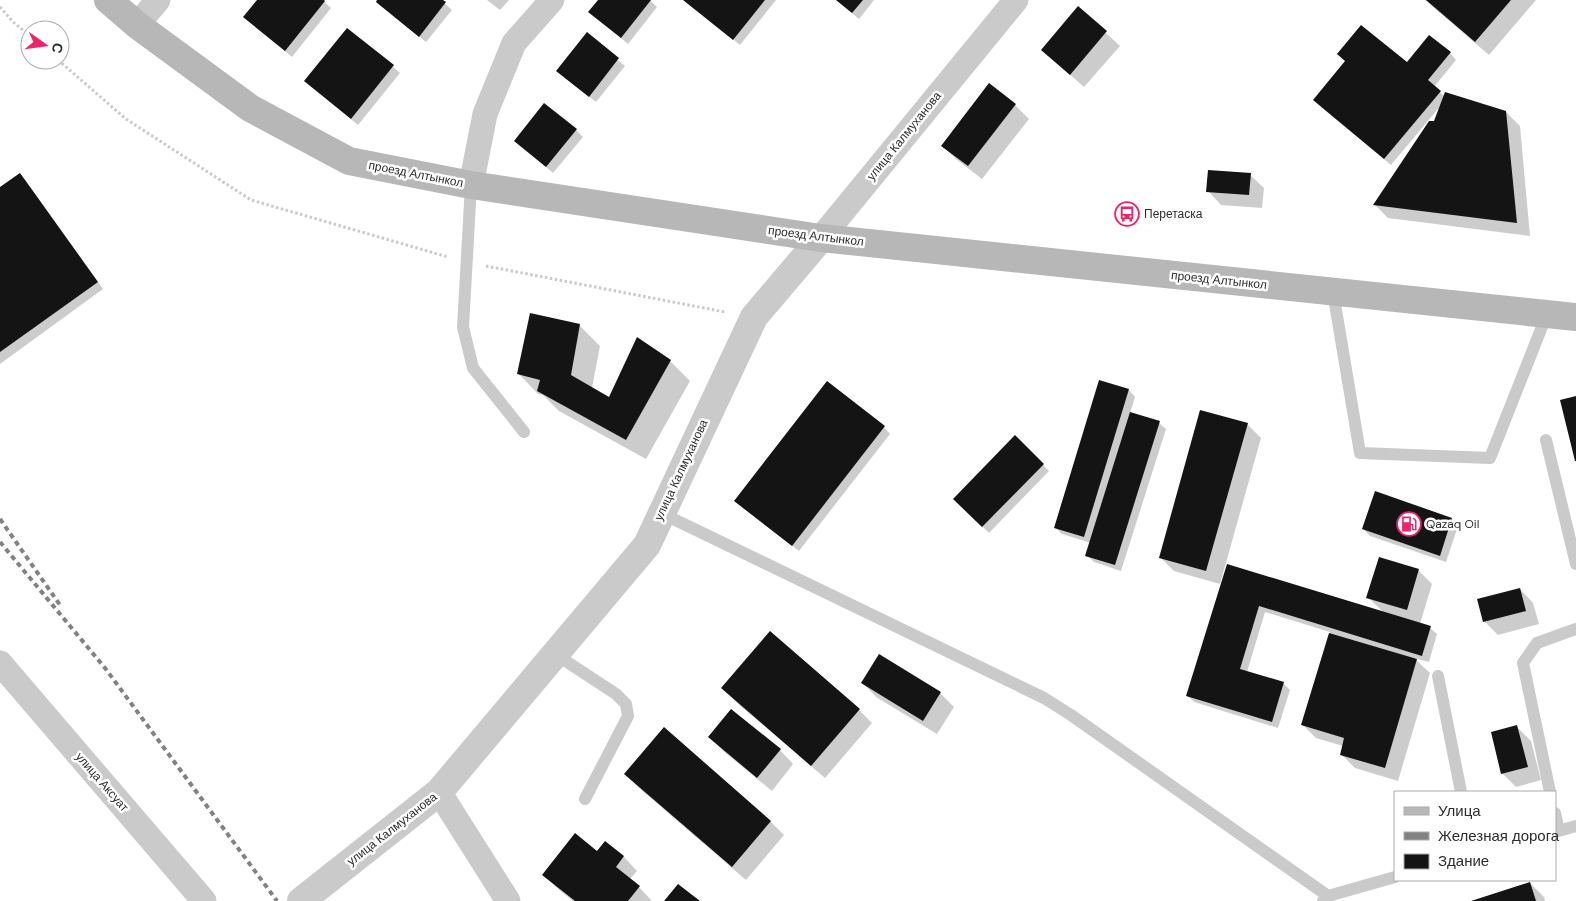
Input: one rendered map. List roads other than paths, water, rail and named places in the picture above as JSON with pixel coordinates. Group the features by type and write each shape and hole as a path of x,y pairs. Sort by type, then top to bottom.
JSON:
{"main road":[{"name":"проезд Алтынкол","path":"108,0 137,24 250,108 349,161 471,185 821,238 1576,317"}],"street":[{"path":"137,24 158,0"},
{"path":"471,185 485,114 514,43 552,0"},
{"name":"улица Калмуханова","path":"301,901 439,792 646,545 754,317 821,238 1007,3"},
{"name":"улица Аксуат","path":"0,663 204,901"},
{"path":"439,792 508,901"}],"lane":[{"path":"471,185 463,327 473,368 524,432"},
{"path":"1333,292 1360,453 1490,458 1547,314"},
{"path":"1546,440 1576,564"},
{"path":"661,513 1044,698 1071,715 1326,898 1394,877"},
{"path":"1550,791 1523,663 1537,643 1576,629"},
{"path":"555,654 616,694 626,704 628,716 585,799"},
{"path":"1438,676 1461,791"},
{"path":"1556,831 1576,826"}],"railway":[{"path":"0,519 60,605"},
{"path":"0,542 105,668 277,901"}],"place":[{"name":"Перетаска","path":"1127,214"},
{"name":"Qazaq Oil","path":"1409,524"}]}
